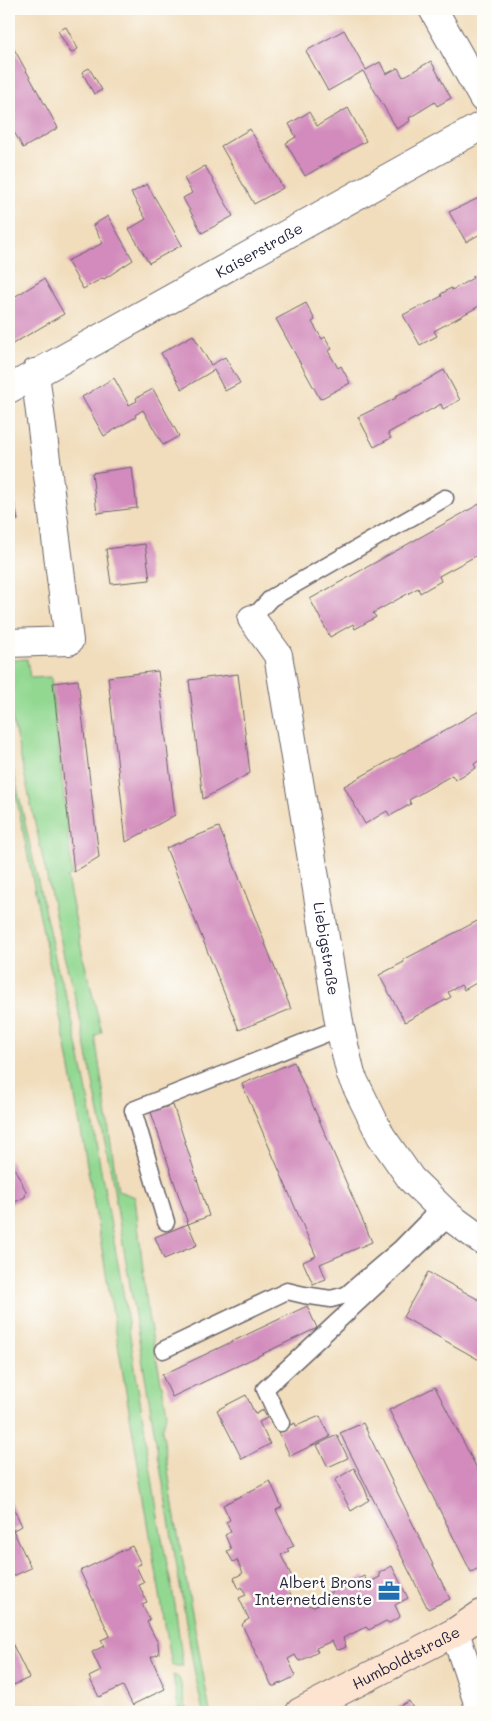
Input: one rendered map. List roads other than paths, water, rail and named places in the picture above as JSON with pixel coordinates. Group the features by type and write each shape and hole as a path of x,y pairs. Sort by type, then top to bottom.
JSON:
{"street":[{"path":"433,9 483,98"},
{"name":"Kaiserstraße","path":"9,388 483,125"},
{"path":"9,643 69,641 35,373"},
{"name":"Liebigstraße","path":"252,619 278,655 340,1028 351,1075 381,1136 411,1179 445,1212 483,1241"},
{"name":"Humboldtstraße","path":"300,1712 455,1632 483,1613"},
{"path":"455,1632 481,1712"}],"lane":[{"path":"252,619 271,598 446,498"},
{"path":"166,1222 133,1110 340,1028"},
{"path":"162,1350 287,1291 331,1299 346,1295 445,1212"},
{"path":"281,1423 265,1389 445,1212"}],"place":[{"name":"Albert Brons Internetdienste","path":"389,1591"}]}
